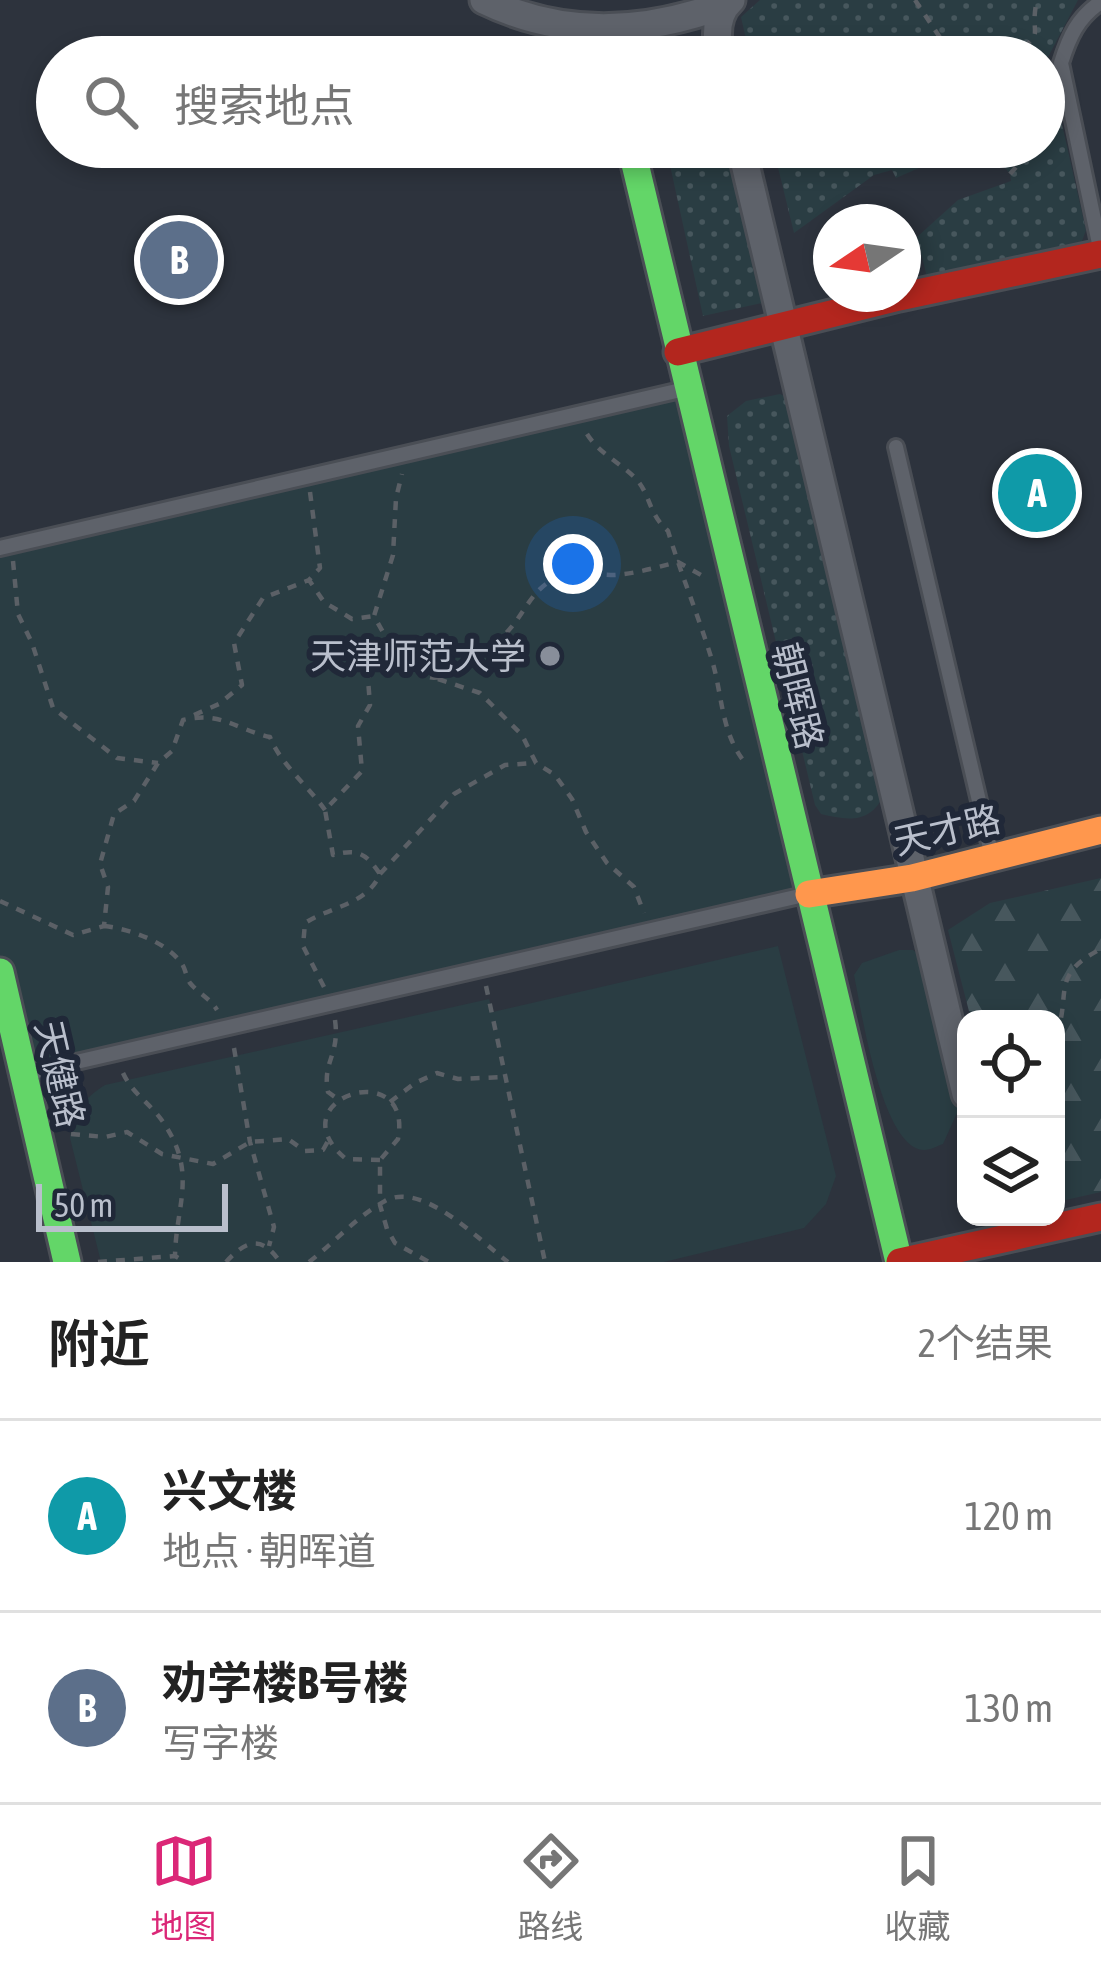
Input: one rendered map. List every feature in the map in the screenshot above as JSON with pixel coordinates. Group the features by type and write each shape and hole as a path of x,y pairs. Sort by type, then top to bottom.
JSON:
{"street":[{"path":"484,0 553,26 605,28 659,24 728,2"},
{"path":"716,36 728,2"},
{"path":"605,28 607,36"},
{"name":"朝晖路","path":"637,168 900,1262"},
{"path":"745,168 957,1058"},
{"path":"678,352 1101,254"},
{"name":"天才路","path":"809,894 912,878 1101,830"},
{"name":"天健路","path":"0,972 67,1262"},
{"path":"900,1262 1101,1217"}],"lane":[{"path":"1065,51 1087,11 1101,2"},
{"path":"1065,82 1101,254"},
{"path":"6,546 687,389"},
{"path":"896,447 992,857"},
{"path":"24,1074 809,894"}],"path":[{"path":"915,0 939,36"},
{"path":"1036,36 1037,0"},
{"path":"1010,174 1015,168"},
{"path":"575,415 591,441 640,483 654,518 668,531 713,664 730,740 742,760 788,808"},
{"path":"407,454 396,499 393,555 374,616 389,643 423,676 480,693 522,734 536,764"},
{"path":"104,926 108,887 100,864 114,814 134,801 158,763 172,751 183,720 219,704 242,685 234,643 263,598 309,580 320,568 321,548 307,477"},
{"path":"6,546 18,614 52,708 117,758 158,763"},
{"path":"438,679 462,668 509,631 535,594 557,577 619,575 678,562 738,601"},
{"path":"309,580 324,602 352,619 374,616"},
{"path":"325,810 362,771 358,725 370,705 368,679 389,643"},
{"path":"183,720 215,716 270,736 277,755 296,770 325,810 333,855 353,850 367,855 380,874"},
{"path":"339,1100 328,1092 325,1070 338,1048 333,1003 303,946 304,923 374,889 380,874 454,794 505,765 536,764 555,775 607,863 634,887 650,930"},
{"path":"0,901 73,935 104,926 138,934 181,963 190,982 211,999 228,1027 250,1142 274,1227 269,1246"},
{"path":"1059,1010 1075,964 1101,949"},
{"path":"482,968 545,1262"},
{"path":"118,1052 132,1092 164,1122 180,1156 185,1178 175,1256"},
{"path":"390,1102 436,1073 458,1079 506,1076"},
{"path":"380,1160 346,1159 328,1141 329,1111 349,1093 373,1090 390,1102 400,1131 380,1160 380,1205 395,1244 429,1262"},
{"path":"36,1128 84,1138 127,1132 162,1154 213,1164 250,1142 288,1139 305,1151 323,1150 328,1141"},
{"path":"309,1262 380,1205 400,1196 435,1206 508,1262"},
{"path":"226,1262 260,1243 269,1246 280,1262"},
{"path":"98,1262 175,1256 185,1262"}],"green space":[{"path":"760,0 1078,0 1059,36 745,36 741,17"},
{"path":"1065,138 1086,230 1082,241 927,277 921,233 958,200 1011,181 1005,168 1065,168"},
{"path":"671,168 737,168 766,302 703,316"},
{"path":"778,168 919,168 896,178 892,170 874,175 834,204 813,204 813,219 794,233"},
{"path":"687,389 809,894 24,1074 0,972 0,548"},
{"path":"780,394 790,399 882,798 870,812 856,818 821,814 815,805 729,446 727,416 746,401"},
{"path":"1101,878 1101,1192 1065,1200 1065,1010 969,1010 948,930 990,903"},
{"path":"778,946 836,1176 826,1204 804,1228 664,1262 101,1262 70,1138 81,1107 105,1085 489,999 493,1012"},
{"path":"899,950 913,950 927,961 957,1082 957,1113 943,1144 924,1150 909,1144 885,1103 854,975 862,963"}],"traffic: fast":[{"path":"636,168 899,1262"},
{"path":"0,972 67,1262"}],"traffic: slow":[{"path":"809,894 912,878 1101,830"}],"traffic: jam":[{"path":"678,352 899,297 1101,254"},
{"path":"900,1262 1101,1217"}],"place":[{"name":"劝学楼B号楼","path":"179,260"},
{"name":"兴文楼","path":"1037,493"},
{"name":"天津师范大学","path":"550,656"}]}
